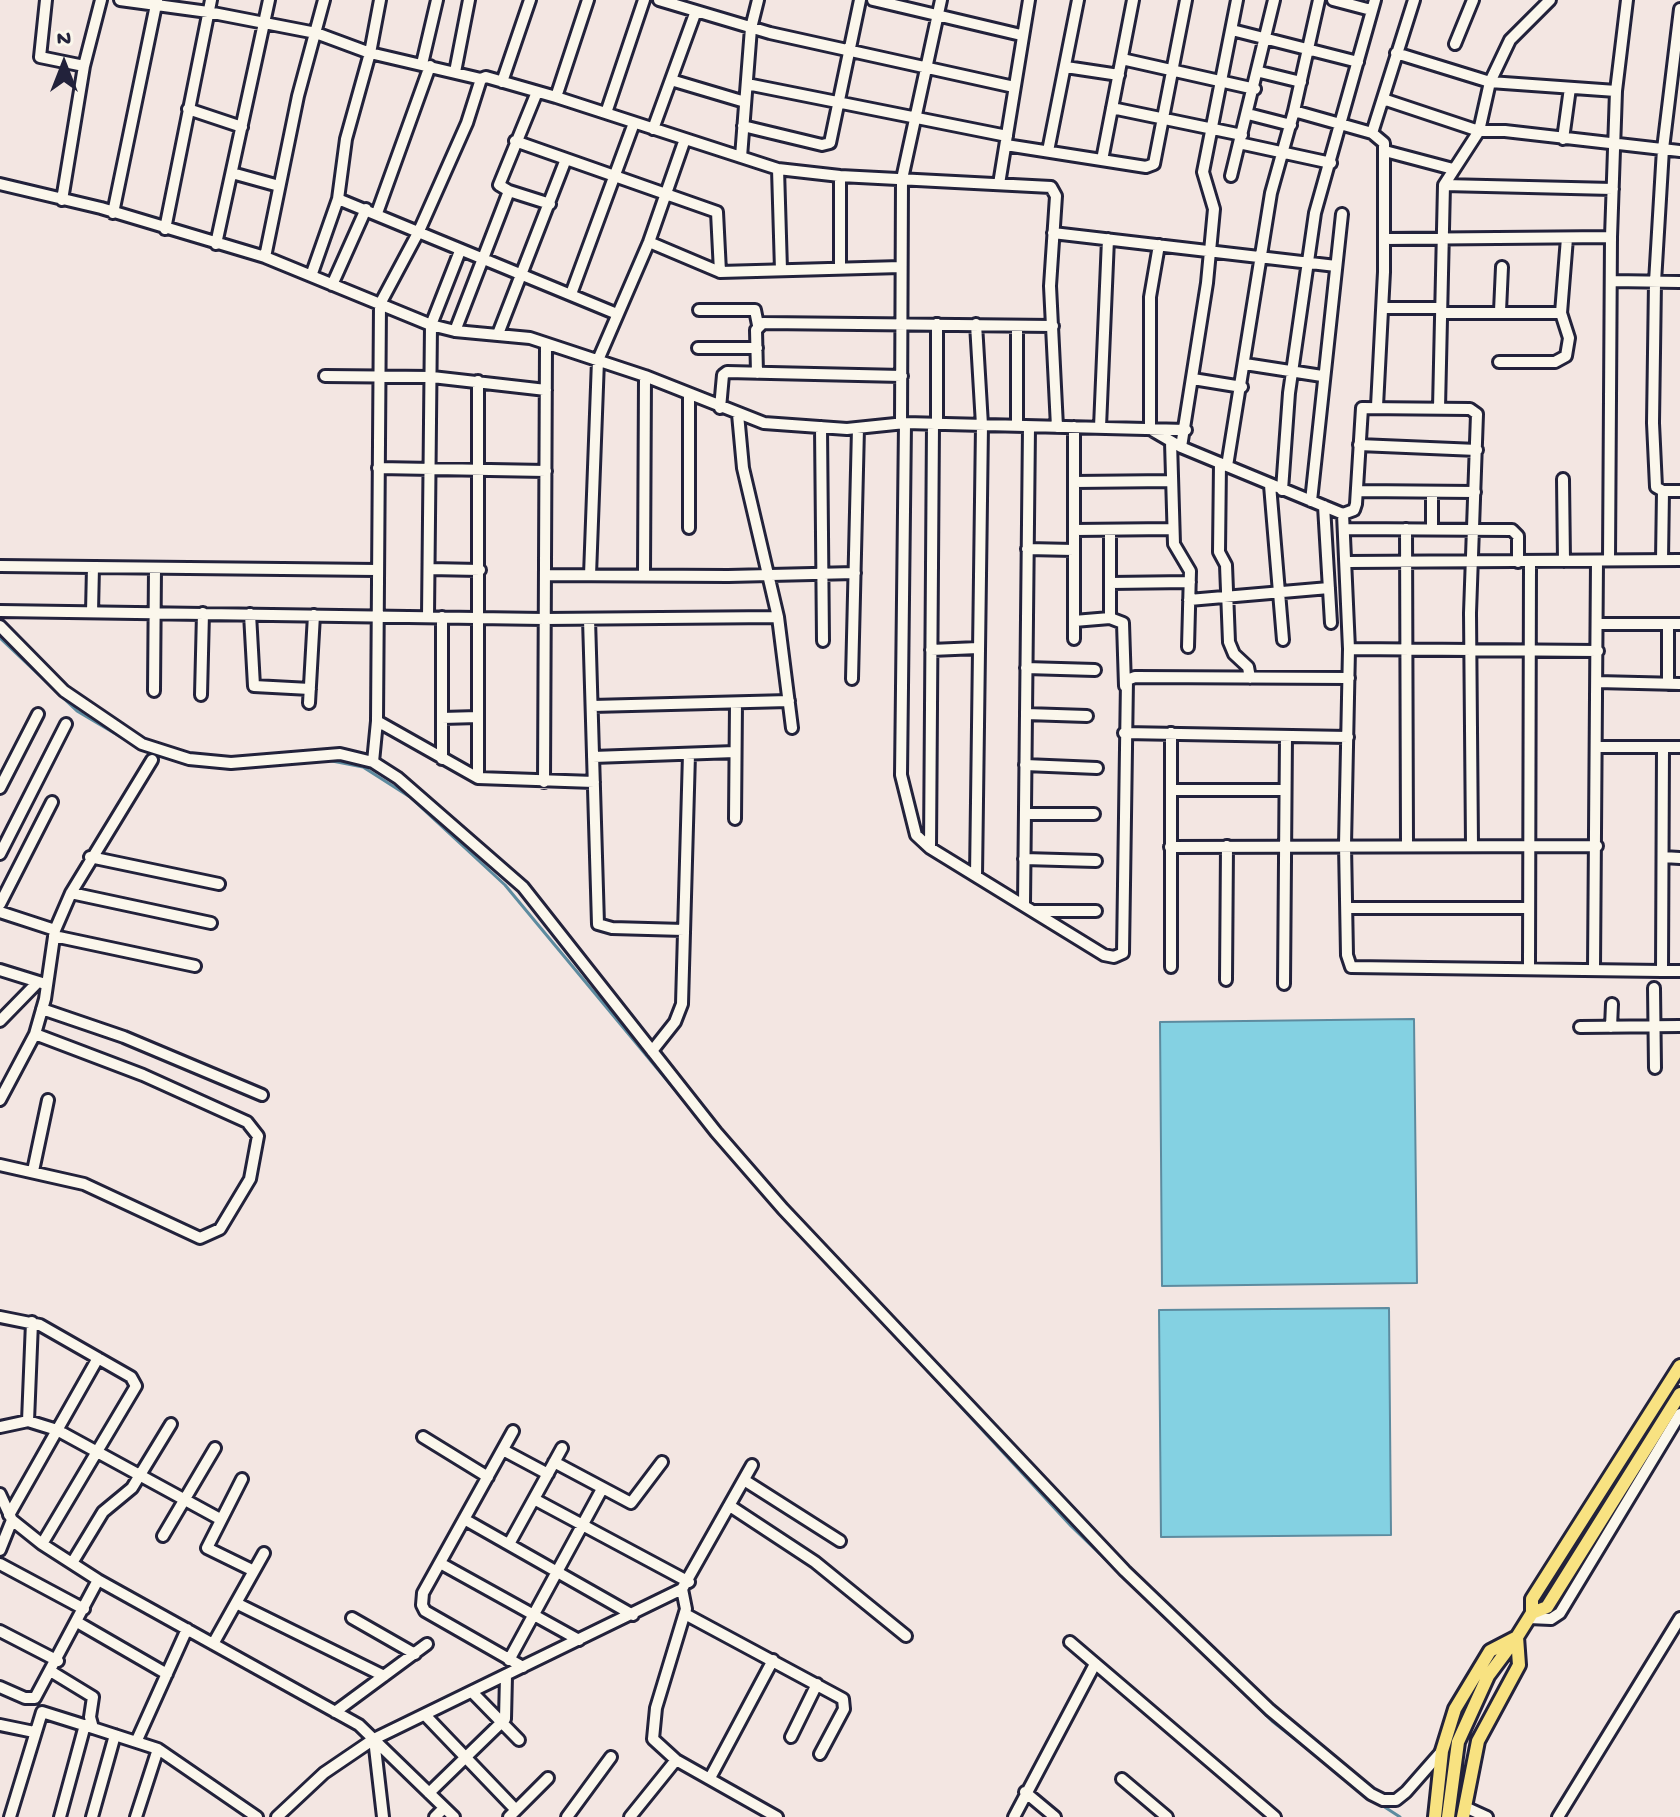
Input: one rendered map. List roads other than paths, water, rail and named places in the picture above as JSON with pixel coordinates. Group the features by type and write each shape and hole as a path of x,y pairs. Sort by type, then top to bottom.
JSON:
{"main road":[{"path":"1448,1817 1458,1742 1491,1673 1530,1615 1532,1599 1680,1366"},
{"path":"1530,1615 1547,1607 1680,1394"},
{"path":"1435,1817 1442,1751 1455,1709 1490,1651 1517,1637"},
{"path":"1464,1812 1478,1741 1519,1665 1517,1637"}],"street":[{"path":"46,0 40,57 84,66"},
{"path":"62,200 84,66 101,0"},
{"path":"120,0 209,6 265,23 316,33 370,53 556,97 778,169 840,176 1044,186 1055,190 1050,286 1057,427"},
{"path":"216,244 269,0"},
{"path":"265,257 298,96 324,0"},
{"path":"311,276 338,199 346,139 370,53 380,0"},
{"path":"332,285 372,211 426,65 437,0"},
{"path":"455,72 469,0"},
{"path":"502,82 530,0"},
{"path":"556,97 588,0"},
{"path":"606,113 644,0"},
{"path":"659,0 751,28 1014,87"},
{"path":"741,157 751,28 758,0"},
{"path":"743,126 827,145 840,102 860,0"},
{"path":"873,0 1021,35"},
{"path":"941,0 902,179 901,775 916,835 930,848 1104,955 1114,957 1123,953 1123,623 1110,618 1074,621"},
{"path":"999,184 1029,0"},
{"path":"1048,151 1078,0"},
{"path":"1102,160 1133,0"},
{"path":"747,84 917,117 1048,151 1146,167 1154,164 1186,0"},
{"path":"1188,647 1189,564 1175,550 1172,481 1176,445 1186,430 1208,251 1213,200 1205,187 1203,172 1237,0"},
{"path":"1231,176 1260,72 1274,0"},
{"path":"1250,678 1248,667 1230,649 1226,565 1219,552 1224,464 1242,387 1271,193 1291,125 1319,0"},
{"path":"1282,490 1292,372 1315,213 1373,5 1333,0"},
{"path":"1372,133 1414,0"},
{"path":"1455,44 1473,0"},
{"path":"1439,408 1444,185 1479,131 1490,82 1510,40 1550,0"},
{"path":"1594,969 1598,624 1603,560 1611,237 1616,91 1627,0"},
{"path":"113,213 157,2"},
{"path":"165,229 209,6"},
{"path":"1680,9 1663,149 1655,282 1653,423 1656,487 1663,491 1680,491"},
{"path":"653,129 696,11"},
{"path":"1232,30 1358,62"},
{"path":"1396,53 1490,82 1616,91"},
{"path":"1122,59 1255,89"},
{"path":"1066,67 1119,75"},
{"path":"1260,72 1301,82"},
{"path":"373,762 377,721 380,304 419,231 467,123 481,79"},
{"path":"671,80 745,102"},
{"path":"1563,139 1570,88"},
{"path":"537,92 499,185 550,204"},
{"path":"1383,99 1479,131 1505,131 1680,151"},
{"path":"1112,108 1212,129 1283,152 1331,163"},
{"path":"188,109 242,127"},
{"path":"1294,111 1341,121 1372,133 1384,143 1383,308 1377,406"},
{"path":"1248,114 1291,125"},
{"path":"571,294 634,123"},
{"path":"590,575 598,360 649,242 685,139"},
{"path":"515,141 717,212 720,272"},
{"path":"1385,151 1453,169"},
{"path":"498,334 566,159"},
{"path":"778,169 781,270"},
{"path":"232,173 279,186"},
{"path":"840,176 840,268"},
{"path":"0,184 265,257 431,325 455,331 498,334 598,360 764,423 858,428 903,423 1186,430"},
{"path":"1444,185 1613,189"},
{"path":"455,331 509,191"},
{"path":"338,199 419,231 482,261 617,314"},
{"path":"1311,501 1322,376 1342,214"},
{"path":"1053,233 1336,266"},
{"path":"1384,239 1611,237"},
{"path":"1499,362 1562,360 1569,347 1561,313 1567,238"},
{"path":"1100,427 1108,239"},
{"path":"649,242 720,272 901,267"},
{"path":"1150,429 1150,297 1159,245"},
{"path":"428,616 431,325 460,251"},
{"path":"1500,311 1502,267"},
{"path":"1611,281 1680,282"},
{"path":"1383,308 1561,313"},
{"path":"699,310 755,310 758,325 757,373"},
{"path":"930,848 937,324"},
{"path":"976,324 982,425 976,876"},
{"path":"758,325 1053,326"},
{"path":"1017,326 1027,549 1024,859 1028,908"},
{"path":"544,782 546,345"},
{"path":"698,348 757,348"},
{"path":"1245,364 1322,376"},
{"path":"720,408 723,375 902,376"},
{"path":"325,376 432,377 546,390"},
{"path":"644,575 645,376"},
{"path":"1193,379 1242,387"},
{"path":"478,381 478,778"},
{"path":"689,395 689,528"},
{"path":"1150,429 1176,445 1343,514 1354,510 1362,408 1475,410 1477,450 1469,649 1472,845"},
{"path":"738,414 743,468 778,617 792,728"},
{"path":"821,427 823,641"},
{"path":"1074,427 1074,639"},
{"path":"852,679 858,428"},
{"path":"1359,445 1477,450"},
{"path":"378,468 546,471"},
{"path":"1563,479 1564,561"},
{"path":"1074,482 1172,481"},
{"path":"1270,485 1283,640"},
{"path":"1357,491 1475,492"},
{"path":"1662,560 1663,491"},
{"path":"1432,492 1432,529"},
{"path":"1324,506 1331,623"},
{"path":"1343,514 1349,649 1345,845 1348,963 1357,970 1529,968 1680,971"},
{"path":"1074,530 1173,529"},
{"path":"1344,529 1516,533 1518,562"},
{"path":"1406,529 1407,845"},
{"path":"1110,530 1110,618"},
{"path":"1027,549 1074,550"},
{"path":"1347,562 1680,560"},
{"path":"1529,968 1532,845 1530,562"},
{"path":"0,566 377,570"},
{"path":"92,612 93,567"},
{"path":"154,691 155,568"},
{"path":"429,569 480,570"},
{"path":"546,575 770,576 855,573"},
{"path":"1110,583 1190,582"},
{"path":"1189,600 1329,588"},
{"path":"0,611 544,619 778,617"},
{"path":"201,695 203,613"},
{"path":"250,614 254,686 310,689"},
{"path":"309,703 314,615"},
{"path":"442,617 442,759"},
{"path":"589,619 598,924 612,928 684,930"},
{"path":"1598,624 1674,624 1668,684"},
{"path":"0,626 64,691 142,744 210,762 340,754 373,762 398,778 515,879 783,1209 1125,1571 1270,1710 1371,1794 1383,1800 1396,1800 1406,1792 1442,1751"},
{"path":"931,650 978,648"},
{"path":"1349,649 1598,651"},
{"path":"1026,668 1095,670"},
{"path":"1125,688 1127,680 1135,677 1349,678"},
{"path":"1597,682 1680,684"},
{"path":"592,706 789,701"},
{"path":"735,819 736,703"},
{"path":"0,788 38,714"},
{"path":"1026,714 1087,716"},
{"path":"442,718 478,717"},
{"path":"377,721 478,778 594,782"},
{"path":"0,854 66,724"},
{"path":"1124,733 1348,737"},
{"path":"1171,733 1171,967"},
{"path":"1284,984 1286,736"},
{"path":"1598,747 1680,747"},
{"path":"1662,971 1663,747"},
{"path":"593,757 735,752"},
{"path":"652,1051 681,1012 689,754"},
{"path":"0,1100 35,1034 55,933 71,893 90,857 152,760"},
{"path":"1025,765 1097,768"},
{"path":"1171,790 1284,790"},
{"path":"0,904 52,802"},
{"path":"1025,814 1094,814"},
{"path":"1226,980 1227,846"},
{"path":"1170,847 1597,846"},
{"path":"90,857 219,884"},
{"path":"1663,857 1680,858"},
{"path":"1024,859 1096,861"},
{"path":"71,893 211,923"},
{"path":"1028,908 1096,911"},
{"path":"1347,908 1529,908"},
{"path":"0,912 55,933 195,966"},
{"path":"0,970 43,983"},
{"path":"0,1021 43,983"},
{"path":"1654,988 1655,1068"},
{"path":"1611,1027 1612,1004"},
{"path":"42,1009 124,1037 262,1095"},
{"path":"1580,1027 1680,1026"},
{"path":"0,1165 84,1184 194,1236 207,1237 220,1229 241,1199 251,1175 258,1136 247,1122 202,1100 35,1034"},
{"path":"33,1171 48,1100"},
{"path":"0,1317 32,1322 131,1377 136,1386 42,1544"},
{"path":"28,1421 32,1322"},
{"path":"0,1550 11,1518 98,1358"},
{"path":"1530,1615 1551,1619 1560,1613 1680,1414"},
{"path":"0,1427 28,1421 57,1430 220,1519"},
{"path":"72,1563 103,1512 127,1494 141,1476 171,1424"},
{"path":"513,1431 423,1593 425,1611 523,1667"},
{"path":"423,1437 488,1477"},
{"path":"163,1536 215,1448"},
{"path":"509,1544 562,1448"},
{"path":"503,1450 548,1474"},
{"path":"554,1462 626,1503 634,1503 662,1462"},
{"path":"277,1817 324,1773 374,1739 633,1615 686,1586 752,1465"},
{"path":"242,1479 207,1548 254,1571"},
{"path":"744,1480 840,1541"},
{"path":"509,1660 602,1489"},
{"path":"0,1494 11,1518 42,1544 98,1580 359,1725 454,1817"},
{"path":"534,1499 686,1586"},
{"path":"730,1506 815,1562 906,1636"},
{"path":"464,1519 633,1615"},
{"path":"213,1644 264,1553"},
{"path":"440,1563 579,1640"},
{"path":"0,1564 84,1609"},
{"path":"0,1687 25,1698 35,1698 58,1661 98,1580"},
{"path":"686,1586 685,1614 656,1708 653,1732 656,1744 676,1760 777,1817"},
{"path":"236,1603 384,1676"},
{"path":"685,1614 817,1684 845,1703 820,1754"},
{"path":"352,1618 415,1654"},
{"path":"1558,1817 1680,1618"},
{"path":"77,1622 167,1674"},
{"path":"137,1740 187,1629"},
{"path":"0,1631 58,1661"},
{"path":"1666,1640 1680,1640"},
{"path":"1070,1642 1275,1817"},
{"path":"335,1712 427,1644"},
{"path":"710,1778 773,1660"},
{"path":"1014,1817 1095,1664"},
{"path":"52,1672 93,1697 89,1726 60,1817"},
{"path":"429,1793 508,1713 506,1676"},
{"path":"791,1737 817,1684"},
{"path":"472,1692 519,1740"},
{"path":"0,1814 10,1817 42,1712 158,1749 257,1817"},
{"path":"425,1715 466,1757 512,1813 548,1778"},
{"path":"0,1725 34,1732"},
{"path":"92,1817 115,1735"},
{"path":"374,1739 383,1817"},
{"path":"136,1817 158,1749"},
{"path":"567,1817 611,1757"},
{"path":"630,1817 676,1760"},
{"path":"1122,1779 1167,1817"},
{"path":"1025,1792 1055,1817"},
{"path":"435,1817 444,1808"},
{"path":"1464,1812 1487,1817"}],"water":[{"path":"1414,1019 1417,1283 1162,1286 1160,1022"},
{"path":"1389,1308 1391,1535 1161,1537 1159,1310"}],"waterway":[{"path":"0,638 77,711 141,749 185,764 230,769 327,760 363,767 410,797 505,885 709,1131"},
{"path":"714,1137 759,1189"},
{"path":"851,1288 1071,1526 1272,1721 1357,1788"},
{"path":"1380,1804 1400,1817"}]}
